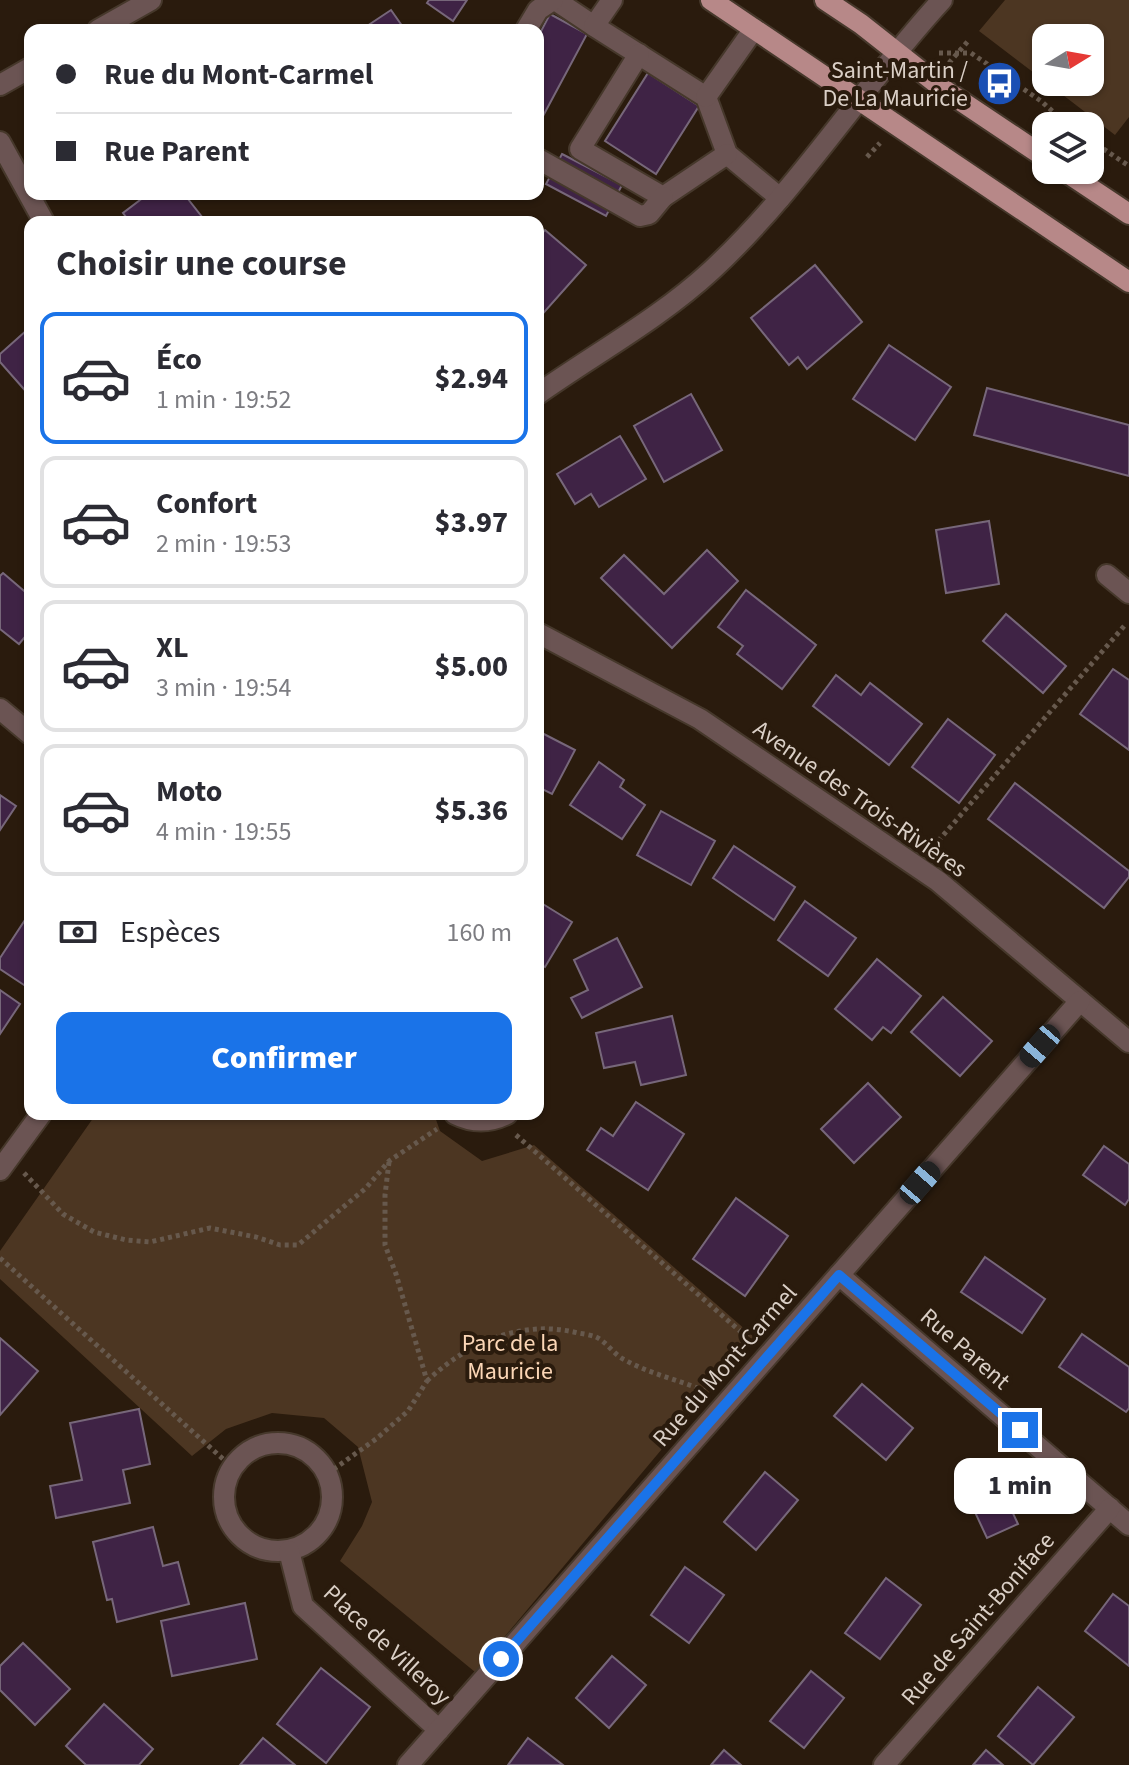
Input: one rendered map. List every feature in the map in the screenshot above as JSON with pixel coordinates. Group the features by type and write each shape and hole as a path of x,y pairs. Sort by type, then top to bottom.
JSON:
{"main road":[{"path":"711,0 1129,282"},
{"path":"825,0 946,91 1032,149"},
{"path":"1084,184 1129,214"}],"street":[{"path":"109,24 151,0"},
{"path":"530,24 538,10 554,0 706,97 727,154 780,198"},
{"path":"594,26 612,0"},
{"path":"544,390 691,289 743,238 861,101 939,1"},
{"path":"706,97 754,29"},
{"path":"639,54 580,149 663,197"},
{"path":"0,85 24,71"},
{"path":"0,142 24,186"},
{"path":"544,162 640,216 649,214 663,197 727,154"},
{"path":"1107,575 1129,593"},
{"name":"Avenue des Trois-Rivières","path":"544,636 700,719 938,881 1129,1042"},
{"path":"0,709 24,729"},
{"name":"Rue du Mont-Carmel","path":"408,1765 1080,1001"},
{"path":"3,1160 36,1120"},
{"name":"Rue Parent","path":"839,1275 1129,1525"},
{"path":"273,1443 305,1450 327,1474 332,1490 327,1522 304,1545 289,1551 271,1551 253,1546 234,1527 224,1503 226,1484 233,1468 258,1447 273,1443"},
{"name":"Rue de Saint-Boniface","path":"884,1765 1110,1508"},
{"name":"Place de Villeroy","path":"289,1551 303,1606 439,1730"}],"path":[{"path":"971,53 1053,112"},
{"path":"1104,149 1129,166"},
{"path":"929,851 1126,624"},
{"path":"3,1160 63,1214 94,1232 150,1242 210,1228 280,1245 298,1245 366,1188 389,1161 449,1120"},
{"path":"506,1120 768,1356"},
{"path":"389,1161 385,1245 427,1381"},
{"path":"0,1258 233,1468"},
{"path":"327,1474 376,1439 408,1411 427,1381 446,1363 503,1334 536,1328 567,1330 597,1337 622,1359 728,1401"}],"green space":[{"path":"1005,0 1129,0 1129,117 1115,135 1104,127 1104,112 1085,112 1064,96 1104,96 1104,24 1032,24 1032,72 979,31"},
{"name":"Parc de la Mauricie","path":"92,1120 436,1120 440,1131 482,1161 534,1145 755,1338 475,1672 340,1561 362,1526 372,1502 358,1447 324,1418 272,1413 226,1429 192,1456 0,1279 0,1251"}],"building":[{"path":"429,0 467,0 453,21 427,3"},
{"path":"391,10 401,24 370,24"},
{"path":"550,14 587,34 544,114 544,26"},
{"path":"648,73 699,106 656,174 605,141"},
{"path":"562,154 622,185 606,216 546,184"},
{"path":"140,200 189,200 201,216 125,216 123,213"},
{"path":"544,231 586,265 544,312"},
{"path":"815,265 862,322 807,369 798,357 789,365 751,318"},
{"path":"24,333 24,389 0,362 0,354"},
{"path":"889,345 951,387 915,440 853,399"},
{"path":"987,388 1129,425 1129,476 974,435"},
{"path":"691,394 722,450 664,482 634,426"},
{"path":"620,436 646,479 599,507 591,494 575,504 557,474"},
{"path":"989,521 999,584 946,593 936,530"},
{"path":"707,550 738,581 672,648 601,578 624,555 664,594"},
{"path":"3,573 24,591 24,638 19,644 0,629 0,576"},
{"path":"746,590 816,645 782,689 737,654 743,646 718,627"},
{"path":"1006,614 1066,666 1043,693 983,641"},
{"path":"1113,669 1129,680 1129,750 1080,714"},
{"path":"836,675 861,695 870,683 922,724 889,765 813,706"},
{"path":"948,719 995,755 959,803 912,767"},
{"path":"544,734 575,750 552,794 544,790"},
{"path":"599,762 624,780 620,787 645,805 622,839 570,805"},
{"path":"1015,783 1129,871 1129,877 1104,908 988,819"},
{"path":"0,795 16,806 0,830"},
{"path":"661,811 715,841 691,885 637,855"},
{"path":"734,846 795,887 774,920 713,878"},
{"path":"805,901 856,938 828,976 778,940"},
{"path":"544,905 572,922 544,966"},
{"path":"24,922 24,985 0,969 0,958"},
{"path":"617,938 642,987 582,1018 571,998 588,990 574,960"},
{"path":"877,959 921,996 891,1033 883,1027 872,1040 835,1009"},
{"path":"0,990 20,1004 0,1034"},
{"path":"943,997 992,1041 960,1076 911,1032"},
{"path":"672,1016 686,1075 641,1085 635,1062 604,1068 596,1033"},
{"path":"868,1083 901,1117 854,1163 821,1129"},
{"path":"636,1102 684,1134 648,1190 587,1150 601,1128 613,1136"},
{"path":"1104,1146 1129,1164 1129,1199 1125,1205 1083,1175"},
{"path":"736,1198 788,1236 745,1296 693,1259"},
{"path":"985,1257 1045,1299 1022,1333 961,1292"},
{"path":"1082,1334 1129,1367 1129,1408 1126,1412 1059,1367"},
{"path":"0,1338 38,1371 0,1415"},
{"path":"862,1384 913,1428 886,1460 834,1416"},
{"path":"139,1409 150,1464 123,1470 130,1503 56,1518 50,1486 82,1480 70,1423"},
{"path":"765,1472 798,1500 756,1550 724,1522"},
{"path":"1005,1496 1018,1524 987,1538 974,1510"},
{"path":"153,1527 163,1566 178,1562 189,1604 117,1622 112,1599 107,1600 93,1542"},
{"path":"685,1567 724,1595 689,1643 651,1615"},
{"path":"886,1578 921,1605 880,1659 845,1633"},
{"path":"1113,1594 1129,1606 1129,1666 1085,1631"},
{"path":"245,1603 257,1659 172,1676 161,1621"},
{"path":"23,1643 70,1689 35,1725 0,1690 0,1666"},
{"path":"612,1656 646,1685 609,1728 576,1698"},
{"path":"321,1668 370,1707 326,1763 277,1724"},
{"path":"811,1671 844,1698 804,1748 770,1721"},
{"path":"1038,1687 1074,1717 1033,1765 998,1736"},
{"path":"104,1704 153,1749 139,1765 86,1765 66,1746"},
{"path":"263,1738 295,1765 240,1765"},
{"path":"528,1738 563,1765 508,1765"},
{"path":"724,1750 741,1765 711,1765"},
{"path":"986,1750 1003,1765 973,1765"}],"place":[{"name":"Saint-Martin / De La Mauricie","path":"999,84"}],"route":[{"path":"501,1659 839,1275 1020,1430"}]}
